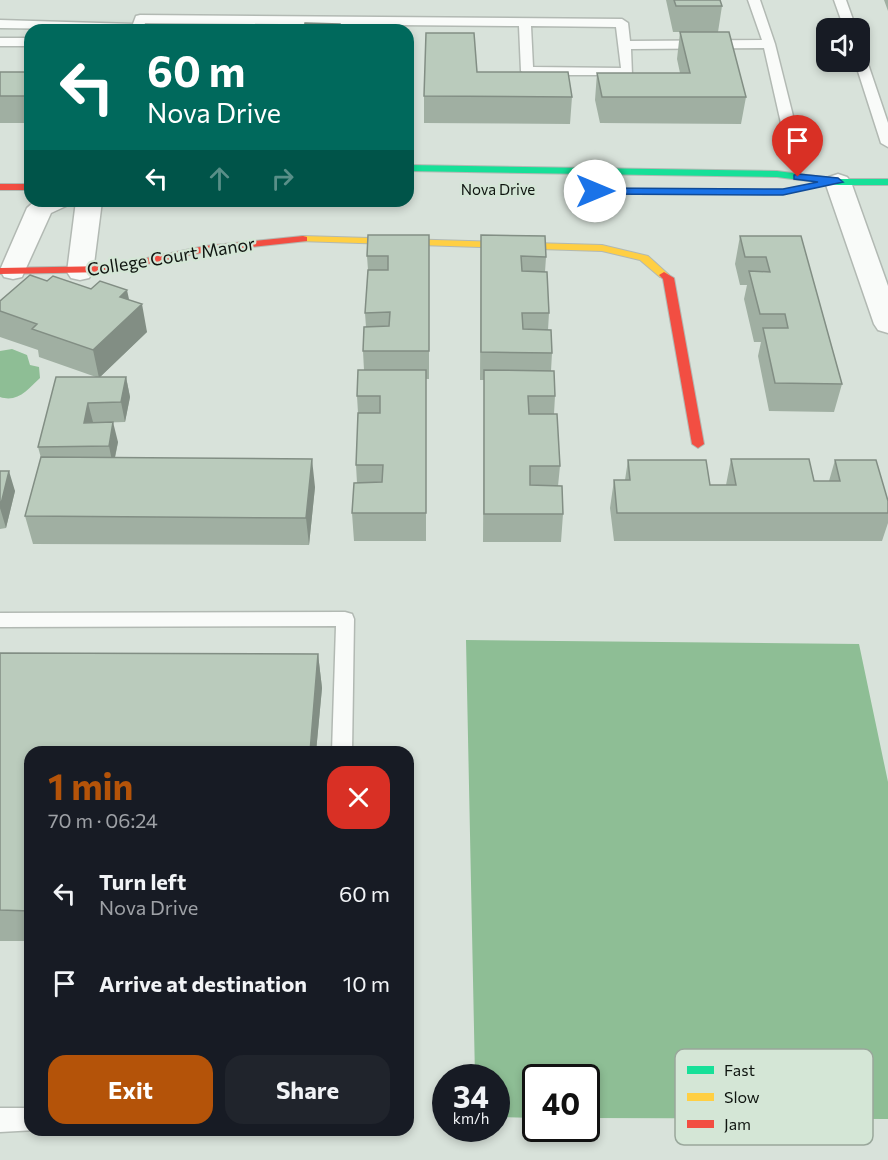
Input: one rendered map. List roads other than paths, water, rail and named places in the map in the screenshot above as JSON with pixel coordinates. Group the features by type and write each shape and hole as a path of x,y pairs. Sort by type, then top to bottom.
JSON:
{"street":[{"name":"Nova Drive","path":"414,168 777,174 838,182 888,182"},
{"name":"Nova Drive","path":"794,190 838,182"},
{"path":"838,182 888,324"},
{"path":"0,187 24,187"},
{"path":"7,271 42,207"},
{"path":"80,272 87,207"},
{"name":"College Court Manor","path":"7,271 80,272 108,269 205,249 307,239 602,248 644,258 668,278 698,444"}],"lane":[{"path":"754,0 769,44 790,132"},
{"path":"840,0 846,18"},
{"path":"138,24 140,19 525,22 622,23 628,72 527,72 525,22"},
{"path":"0,24 24,26"},
{"path":"0,42 24,42"},
{"path":"625,45 769,44"},
{"path":"865,72 888,143"},
{"path":"0,620 345,619 342,746"},
{"path":"0,1120 24,1120"}]}
